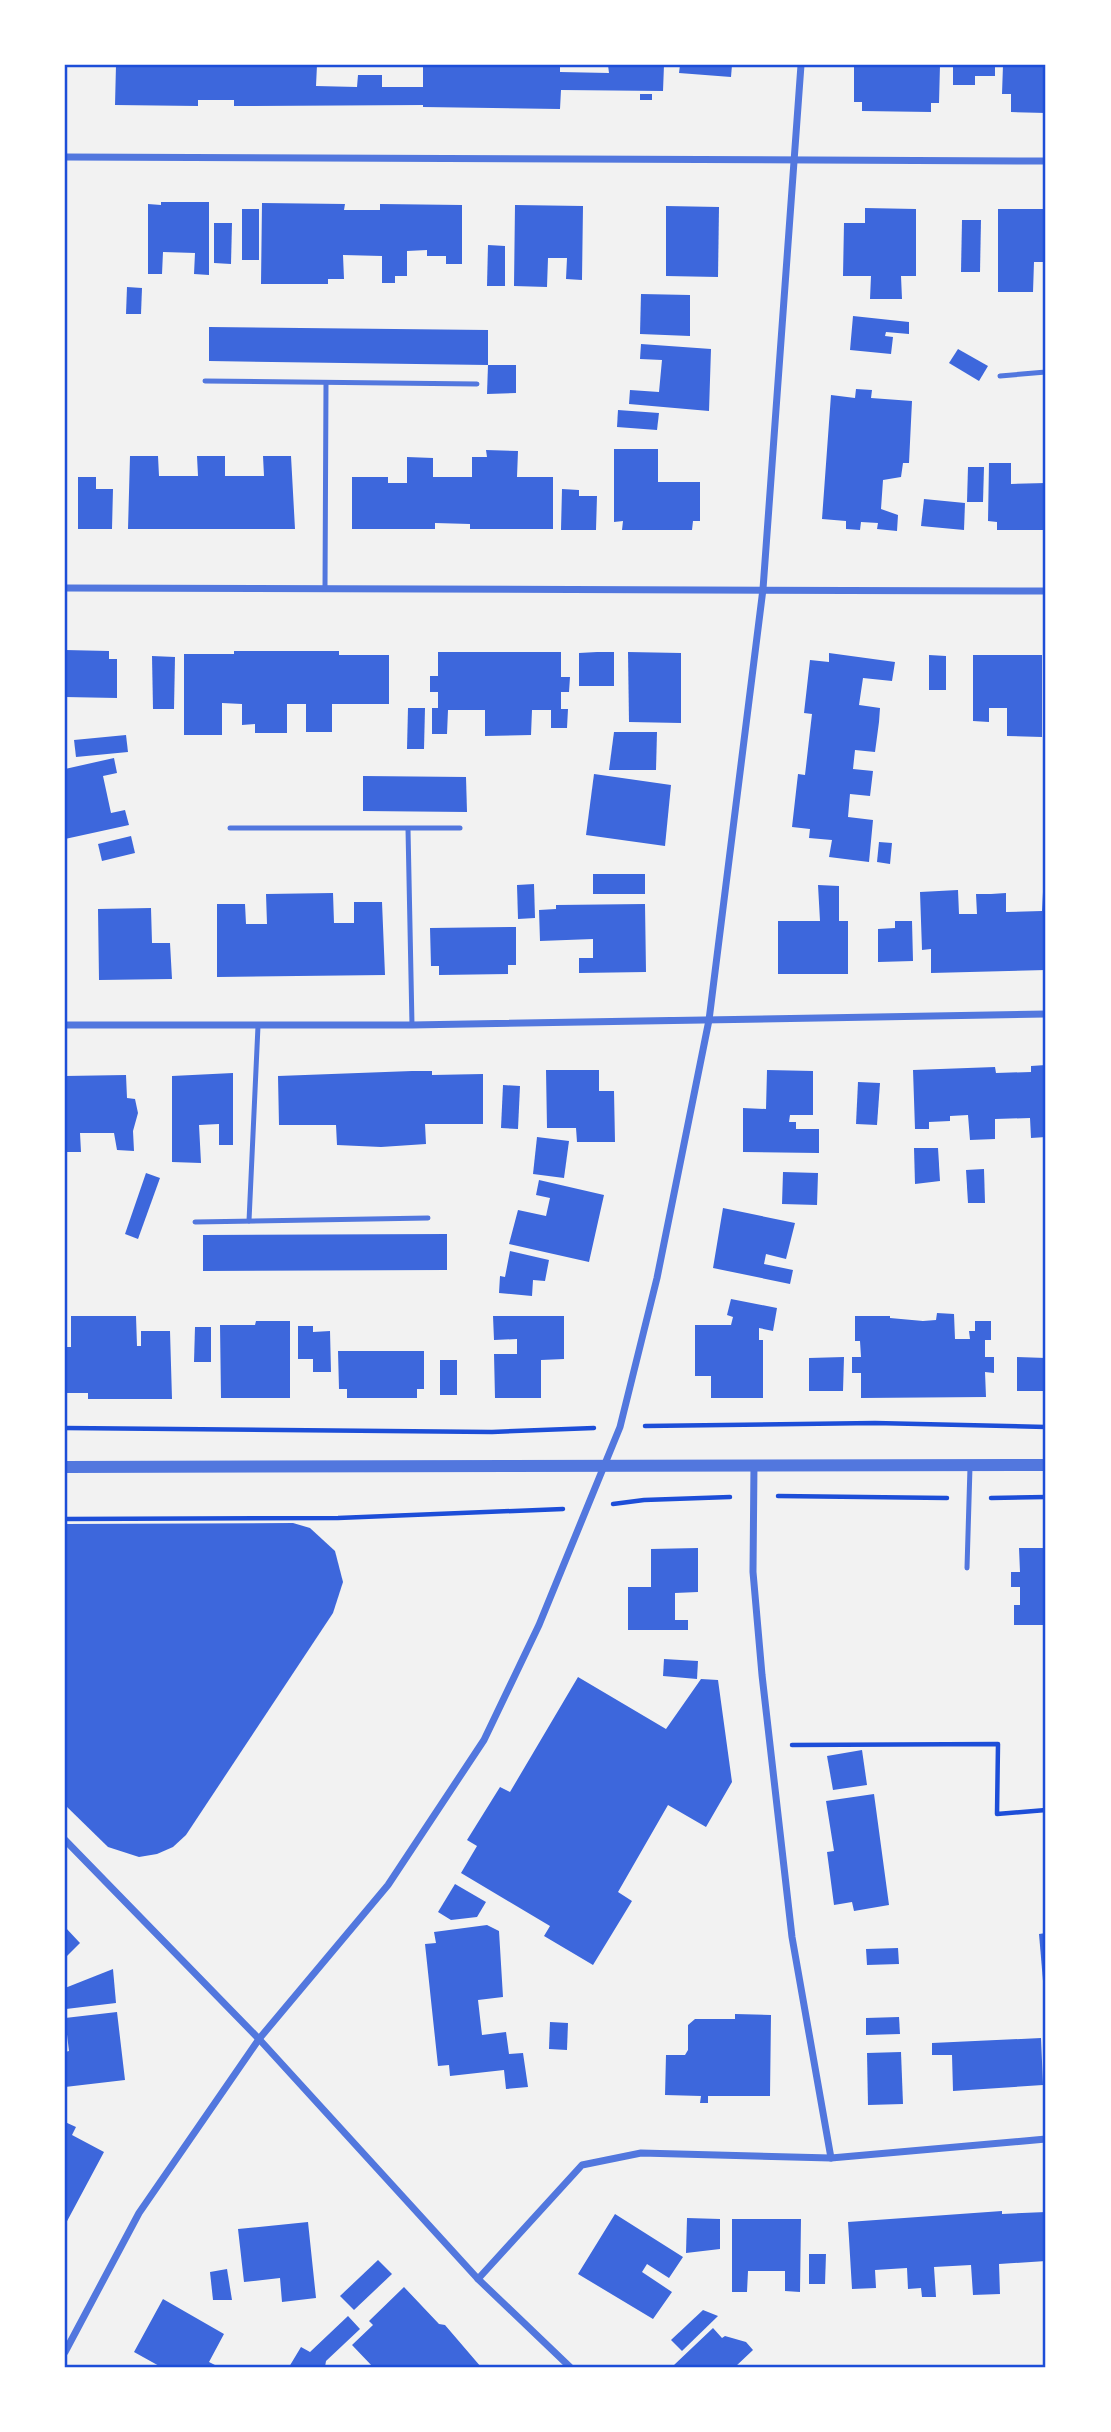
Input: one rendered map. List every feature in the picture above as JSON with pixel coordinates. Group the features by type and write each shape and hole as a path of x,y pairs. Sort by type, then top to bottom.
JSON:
{"street":[{"path":"65,2352 139,2213 259,2039 388,1885 484,1740 539,1625 586,1508 606,1467 620,1427 657,1278 709,1020 763,589 801,65"},
{"path":"65,157 1046,161"},
{"path":"65,589 763,589 1046,592"},
{"path":"65,1025 412,1025 1046,1014"},
{"path":"754,1464 753,1572 770,1745 792,1937 831,2158"},
{"path":"65,1467 1046,1465"},
{"path":"65,1840 259,2039 478,2279 570,2367"},
{"path":"478,2279 582,2165 641,2153 831,2158 1046,2139"}],"lane":[{"path":"1000,376 1046,372"},
{"path":"205,381 477,384"},
{"path":"325,589 326,383"},
{"path":"230,828 460,828"},
{"path":"408,829 412,1025"},
{"path":"249,1221 258,1026"},
{"path":"195,1222 428,1218"},
{"path":"967,1568 970,1467"}],"path":[{"path":"65,1428 492,1432 699,1423 1046,1427"},
{"path":"65,1519 338,1518 586,1508 644,1500 753,1496 1046,1497"},
{"path":"770,1745 998,1744 997,1814 1046,1810"}],"building":[{"path":"116,65 317,65 316,86 357,87 358,75 382,75 382,87 423,87 423,65 560,65 560,72 609,73 608,65 664,65 663,91 561,90 560,109 423,105 234,106 234,100 198,100 198,106 115,105"},
{"path":"680,65 732,65 731,77 679,73"},
{"path":"854,65 940,65 939,103 931,103 931,112 862,111 862,102 854,102"},
{"path":"953,65 995,65 995,76 975,76 975,85 953,85"},
{"path":"1003,65 1046,65 1046,113 1011,112 1011,94 1002,94"},
{"path":"640,94 652,94 652,100 640,100"},
{"path":"161,202 209,202 209,275 194,274 195,253 163,252 162,274 148,274 148,204 161,205"},
{"path":"262,203 345,204 344,210 380,210 380,204 462,205 462,264 446,264 446,256 427,256 427,250 407,251 407,276 395,276 395,283 382,283 382,256 343,255 344,279 328,279 328,284 261,284"},
{"path":"515,205 583,206 582,280 566,279 567,258 548,258 547,287 514,286"},
{"path":"666,206 719,207 718,277 666,276"},
{"path":"865,208 916,209 916,276 901,276 902,299 870,299 871,276 843,276 844,223 865,223"},
{"path":"242,209 259,209 259,260 242,260"},
{"path":"998,209 1046,209 1046,262 1034,262 1033,292 998,292"},
{"path":"962,220 981,220 980,272 961,272"},
{"path":"214,223 232,223 231,264 214,263"},
{"path":"488,245 505,246 505,286 487,286"},
{"path":"127,287 142,288 141,314 126,314"},
{"path":"641,294 690,295 690,336 640,334"},
{"path":"853,316 909,322 909,334 886,332 885,336 893,337 891,354 850,350"},
{"path":"209,327 488,330 488,365 209,361"},
{"path":"641,344 711,349 709,411 629,404 630,390 659,392 662,360 640,359"},
{"path":"958,349 988,366 979,381 949,363"},
{"path":"488,365 516,365 516,393 487,394"},
{"path":"856,389 872,390 871,398 912,401 909,463 903,463 901,477 883,480 881,509 898,515 897,531 877,529 878,523 861,522 860,530 846,529 846,521 822,519 831,395 855,398"},
{"path":"618,410 659,413 657,430 617,427"},
{"path":"614,449 658,449 658,482 700,482 700,521 693,521 692,530 622,530 623,521 614,522"},
{"path":"486,450 518,451 517,477 553,477 553,529 470,529 470,524 435,523 435,529 352,529 352,477 388,477 388,483 407,483 407,457 433,458 433,477 472,477 472,457 487,457"},
{"path":"130,456 158,456 159,476 198,476 197,456 225,456 225,476 264,476 263,456 291,456 295,529 128,529"},
{"path":"989,463 1011,463 1011,484 1046,483 1046,530 997,530 997,522 988,521"},
{"path":"968,467 984,467 983,502 967,502"},
{"path":"78,477 96,477 96,489 113,489 112,529 78,529"},
{"path":"562,489 579,490 579,496 597,496 596,530 561,530"},
{"path":"924,499 965,503 964,530 921,526"},
{"path":"65,650 109,651 109,659 117,659 117,698 65,697"},
{"path":"234,651 339,651 339,655 389,655 389,704 332,704 332,732 306,732 306,704 287,704 287,733 255,733 255,724 242,725 242,704 222,703 222,735 184,735 184,654 234,654"},
{"path":"438,652 561,652 561,677 570,677 569,692 561,692 561,709 568,709 567,728 551,728 551,710 532,710 531,735 485,736 485,710 448,710 447,734 432,734 432,708 438,708 438,692 430,692 430,676 438,676"},
{"path":"614,652 614,686 579,686 579,653"},
{"path":"628,652 681,653 681,723 629,722"},
{"path":"829,653 895,662 892,681 863,678 859,705 880,708 875,752 855,750 853,769 873,771 870,796 850,794 848,817 873,820 869,862 829,857 832,840 809,838 810,829 792,827 798,774 805,775 812,714 804,713 810,660 829,662"},
{"path":"929,655 946,656 946,690 929,690"},
{"path":"973,655 1042,655 1042,737 1007,736 1007,708 989,708 989,722 973,721"},
{"path":"152,656 175,657 174,709 153,709"},
{"path":"408,708 425,708 424,749 407,749"},
{"path":"614,732 657,732 656,770 609,770"},
{"path":"126,735 128,752 76,757 74,740"},
{"path":"114,758 117,773 103,776 111,813 125,810 129,825 65,839 65,769"},
{"path":"594,774 671,785 665,846 586,835"},
{"path":"363,776 466,777 467,812 363,811"},
{"path":"131,836 135,853 102,861 98,844"},
{"path":"879,842 892,843 890,864 877,862"},
{"path":"593,874 645,874 645,894 593,894"},
{"path":"534,884 535,918 518,919 517,885"},
{"path":"818,885 839,886 839,921 848,921 848,974 778,974 778,921 820,921"},
{"path":"958,890 959,914 977,914 976,894 1006,893 1006,912 1042,911 1043,892 1046,892 1046,970 931,973 931,949 922,950 920,892"},
{"path":"333,893 334,923 354,923 354,902 382,902 385,975 217,977 217,904 245,904 246,924 267,924 266,894"},
{"path":"645,904 646,972 579,973 579,958 593,958 593,939 540,941 539,910 556,909 556,905"},
{"path":"151,908 152,943 170,943 172,979 99,980 98,909"},
{"path":"895,921 912,921 913,961 878,962 878,929 895,928"},
{"path":"516,927 516,965 508,965 508,974 439,975 439,966 431,966 430,928"},
{"path":"1046,1065 1046,1137 1031,1138 1030,1118 995,1119 995,1139 970,1140 968,1115 950,1116 950,1121 929,1122 929,1129 915,1129 913,1070 995,1067 996,1073 1031,1072 1031,1066"},
{"path":"546,1070 599,1070 599,1091 614,1091 615,1142 577,1142 576,1128 547,1128"},
{"path":"767,1070 813,1071 813,1115 790,1115 789,1122 796,1122 796,1129 819,1129 819,1153 743,1152 743,1108 766,1109"},
{"path":"432,1071 432,1075 483,1074 483,1124 425,1124 426,1144 381,1147 337,1145 336,1125 279,1125 278,1076"},
{"path":"233,1073 233,1145 219,1145 219,1124 199,1125 201,1163 172,1162 172,1076"},
{"path":"126,1075 127,1098 135,1099 138,1113 133,1131 134,1151 117,1150 114,1133 80,1133 81,1152 65,1152 65,1076"},
{"path":"858,1082 880,1083 877,1125 856,1124"},
{"path":"503,1085 520,1086 518,1129 501,1128"},
{"path":"537,1137 569,1141 564,1178 533,1174"},
{"path":"914,1148 938,1148 940,1181 915,1184"},
{"path":"984,1169 985,1203 968,1203 966,1170"},
{"path":"783,1172 818,1173 817,1205 782,1204"},
{"path":"146,1173 160,1178 138,1239 125,1234"},
{"path":"539,1180 604,1195 589,1262 509,1244 518,1210 546,1216 550,1198 536,1195"},
{"path":"723,1208 795,1223 786,1259 766,1254 764,1264 793,1270 790,1284 713,1268"},
{"path":"447,1234 447,1270 203,1271 203,1235"},
{"path":"510,1251 549,1260 545,1281 533,1280 532,1296 499,1293 500,1276 505,1277"},
{"path":"731,1299 777,1308 773,1331 759,1328 759,1340 763,1340 763,1398 711,1398 711,1376 695,1376 695,1325 731,1325 733,1317 727,1315"},
{"path":"937,1313 954,1314 955,1339 970,1339 969,1331 975,1331 975,1321 991,1321 991,1340 985,1340 985,1357 994,1357 994,1373 985,1372 986,1397 861,1398 861,1373 852,1373 852,1357 861,1357 860,1341 855,1341 855,1316 890,1316 923,1321 936,1320"},
{"path":"71,1316 136,1316 137,1346 141,1346 141,1331 170,1331 172,1399 88,1399 88,1393 65,1393 65,1347 71,1347"},
{"path":"493,1316 564,1316 564,1359 541,1360 541,1398 495,1398 494,1354 517,1354 517,1339 494,1340"},
{"path":"256,1321 290,1321 290,1398 221,1398 220,1325 255,1325"},
{"path":"298,1326 313,1326 313,1332 330,1331 331,1372 313,1372 313,1359 298,1359"},
{"path":"195,1327 211,1327 211,1362 194,1362"},
{"path":"338,1351 424,1351 424,1389 417,1389 417,1398 347,1398 347,1389 339,1389"},
{"path":"844,1357 843,1391 809,1391 809,1358"},
{"path":"1017,1357 1046,1358 1046,1391 1017,1391"},
{"path":"440,1360 457,1360 457,1395 440,1395"},
{"path":"293,1523 310,1528 335,1551 343,1582 333,1613 186,1835 173,1847 157,1854 139,1857 108,1847 65,1805 65,1524"},
{"path":"698,1548 698,1592 675,1593 675,1620 688,1620 688,1630 628,1630 628,1587 651,1587 651,1549"},
{"path":"1019,1548 1046,1548 1046,1625 1014,1625 1014,1605 1020,1605 1020,1587 1011,1587 1011,1572 1020,1572"},
{"path":"664,1659 698,1661 697,1679 663,1676"},
{"path":"578,1677 666,1729 701,1679 718,1680 732,1782 706,1827 668,1805 618,1892 632,1901 593,1965 544,1936 550,1926 461,1873 477,1846 467,1840 500,1787 510,1792"},
{"path":"862,1750 867,1785 833,1790 827,1756"},
{"path":"874,1794 889,1905 854,1911 852,1902 834,1905 827,1852 834,1851 826,1801"},
{"path":"455,1884 486,1902 477,1917 451,1920 438,1912"},
{"path":"487,1925 499,1931 503,1997 478,2000 482,2035 506,2032 509,2054 523,2053 528,2087 506,2089 504,2070 450,2076 449,2065 438,2066 425,1944 436,1943 434,1932"},
{"path":"65,1927 80,1943 65,1958"},
{"path":"1046,1933 1046,1980 1043,1981 1039,1934"},
{"path":"898,1948 899,1964 867,1965 866,1949"},
{"path":"113,1969 116,2003 66,2009 65,1988"},
{"path":"117,2012 125,2080 65,2087 65,2052 69,2051 65,2018"},
{"path":"735,2014 771,2015 770,2096 708,2096 708,2103 700,2103 701,2096 665,2095 666,2055 685,2055 688,2050 688,2025 695,2019 735,2019"},
{"path":"899,2017 900,2034 866,2035 866,2018"},
{"path":"550,2022 568,2023 567,2050 549,2049"},
{"path":"1041,2038 1043,2085 953,2091 952,2055 932,2055 932,2043"},
{"path":"901,2052 903,2104 868,2105 867,2053"},
{"path":"65,2122 76,2127 72,2135 104,2152 65,2225"},
{"path":"1002,2211 1002,2214 1046,2212 1046,2261 999,2264 1000,2294 973,2295 971,2265 934,2267 936,2297 922,2297 921,2288 908,2289 907,2268 875,2270 876,2288 852,2289 848,2222"},
{"path":"615,2214 683,2257 669,2278 647,2264 642,2272 672,2292 653,2319 578,2274"},
{"path":"687,2218 720,2219 720,2249 686,2253"},
{"path":"732,2219 801,2219 800,2292 785,2291 785,2271 748,2271 747,2292 732,2292"},
{"path":"308,2222 316,2298 282,2302 280,2278 244,2282 238,2229"},
{"path":"809,2254 826,2254 825,2284 809,2284"},
{"path":"378,2260 392,2274 354,2310 340,2296"},
{"path":"227,2269 232,2300 213,2300 210,2272"},
{"path":"404,2287 439,2324 445,2325 481,2367 373,2367 352,2345 373,2325 369,2321"},
{"path":"163,2299 224,2334 209,2362 219,2367 161,2367 134,2352"},
{"path":"703,2310 718,2316 682,2351 671,2340"},
{"path":"348,2316 360,2329 326,2361 325,2367 289,2367 301,2347 310,2352"},
{"path":"713,2328 722,2338 725,2336 746,2342 753,2350 735,2367 674,2365"}]}
